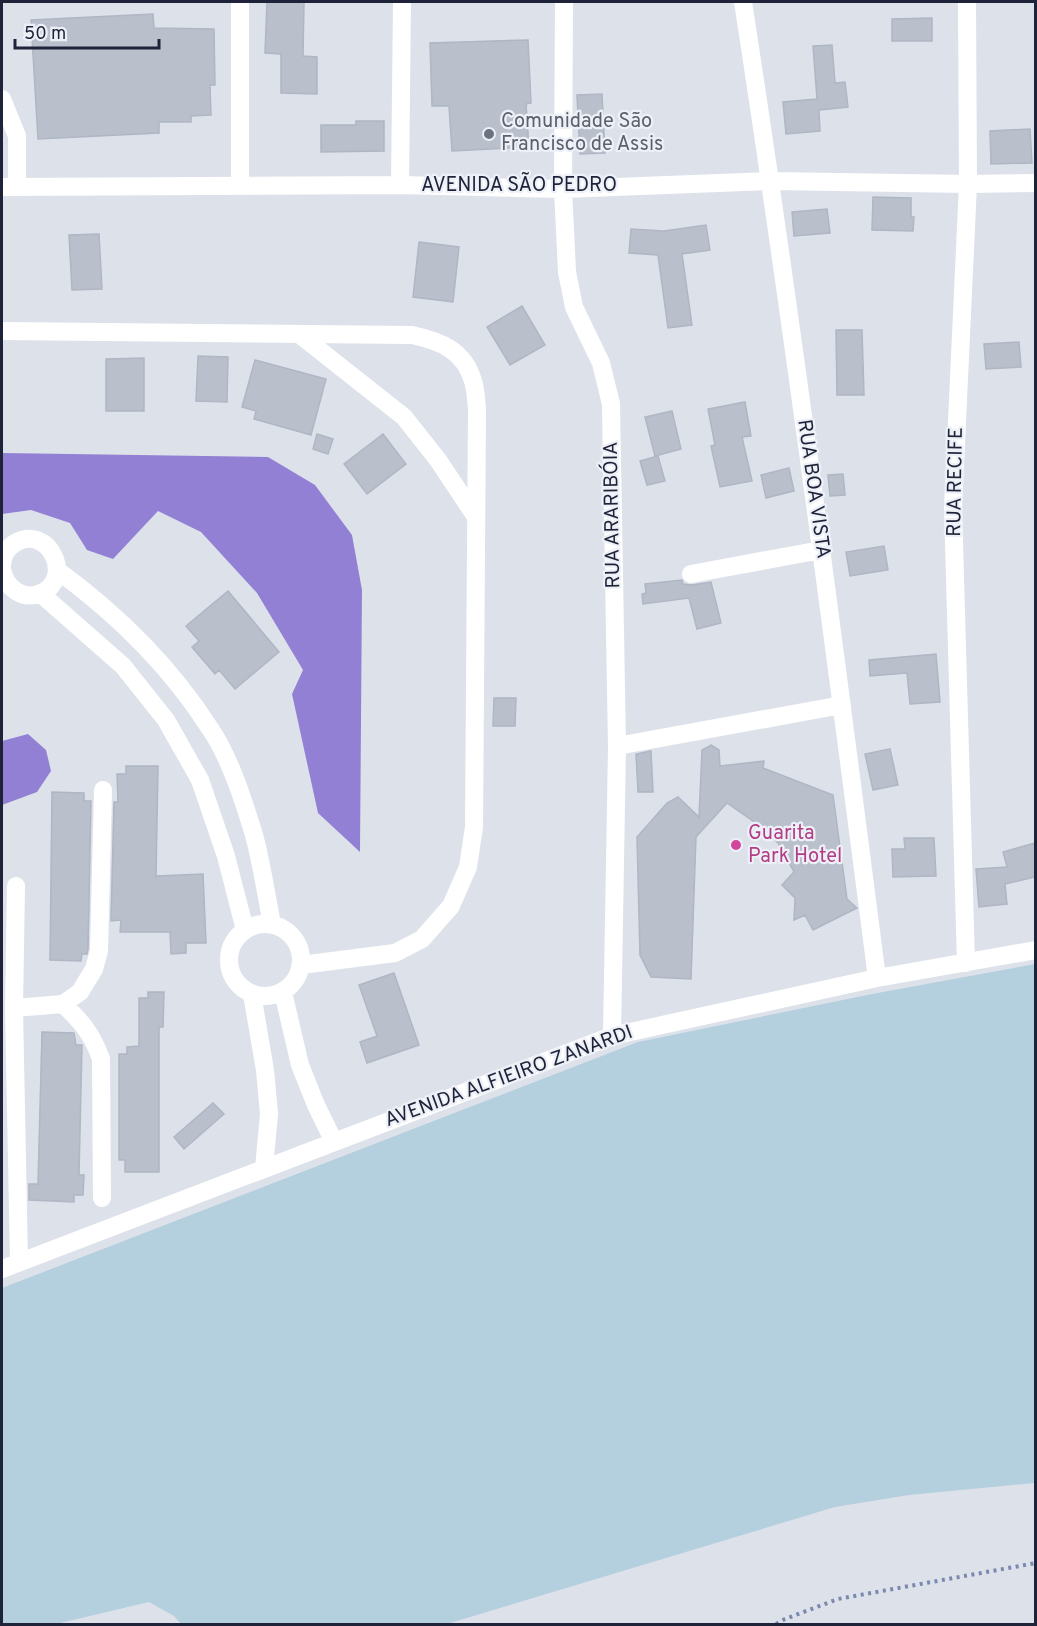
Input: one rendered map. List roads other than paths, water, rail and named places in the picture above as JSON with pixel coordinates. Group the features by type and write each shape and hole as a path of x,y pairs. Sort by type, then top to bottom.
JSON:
{"street":[{"path":"240,2 240,186"},
{"path":"400,185 402,2"},
{"name":"RUA ARARIBÓIA","path":"564,2 563,189 567,272 574,307 601,363 611,404 617,746 612,1036"},
{"name":"RUA BOA VISTA","path":"743,2 771,181 877,978"},
{"name":"RUA RECIFE","path":"966,963 953,508 968,184 967,2"},
{"path":"2,99 17,136 9,187"},
{"name":"AVENIDA SÃO PEDRO","path":"9,187 400,185 563,189 771,181 1035,183"},
{"path":"2,331 412,335 438,340 459,355 473,380 477,410 474,827 468,867 451,906 422,939 395,952 301,964"},
{"path":"298,334 404,417 438,460 476,517"},
{"path":"30,539 47,545 57,560 57,570 52,584 40,593 23,595 3,569 20,540 30,539"},
{"path":"691,573 821,550"},
{"path":"57,570 90,594 136,635 176,681 212,731 236,781 254,837 272,924"},
{"path":"40,593 123,666 166,720 200,780 226,856 245,930"},
{"path":"617,746 842,705"},
{"path":"14,1008 63,1004 80,992 94,969 99,951 104,790"},
{"path":"16,886 14,1008 19,1262"},
{"path":"262,924 272,924 291,935 301,954 301,964 292,985 273,996 262,996 252,994 234,980 229,958 236,938 245,930 262,924"},
{"name":"AVENIDA ALFIEIRO ZANARDI","path":"2,1269 612,1036 877,978 1035,950"},
{"path":"283,992 300,1065 334,1142"},
{"path":"252,994 265,1070 269,1114 264,1168"},
{"path":"63,1004 82,1022 94,1040 101,1059 102,1198"}],"place":[{"name":"Comunidade São Francisco de Assis","path":"489,134"},
{"name":"Guarita Park Hotel","path":"736,845"}]}
